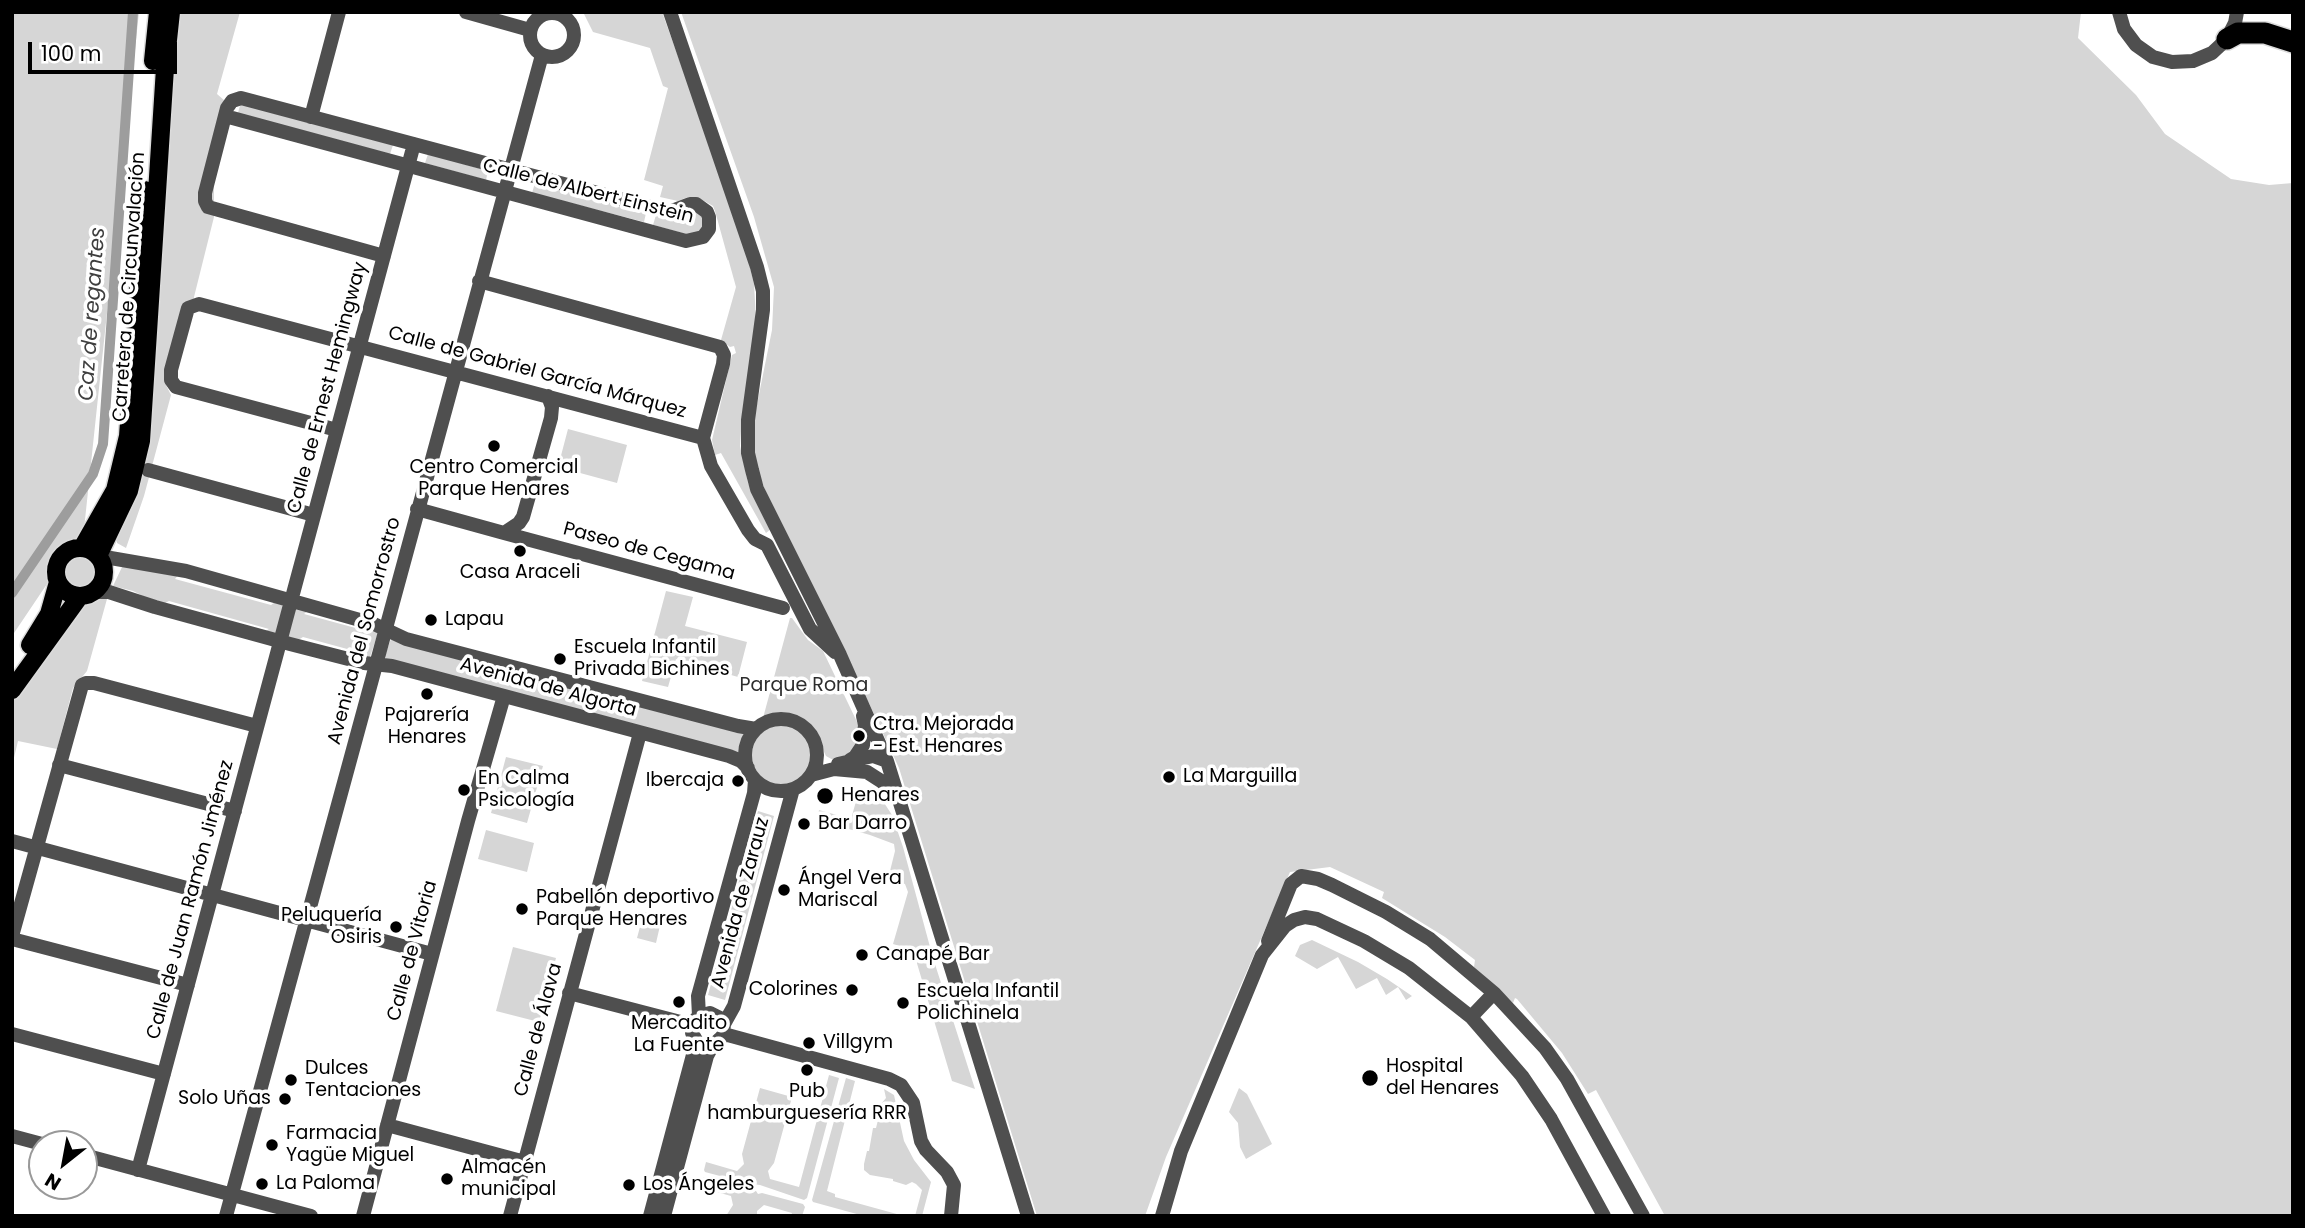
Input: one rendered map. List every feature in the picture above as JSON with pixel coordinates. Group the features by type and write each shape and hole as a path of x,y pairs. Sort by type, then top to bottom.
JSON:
{"highway":[{"path":"2227,38 2248,32 2265,33 2293,42"}],"main road":[{"name":"Carretera de Circunvalación","path":"93,553 115,490 128,436 158,12"},
{"name":"Carretera de Circunvalación","path":"93,553 129,491 141,441 171,12"},
{"path":"12,670 49,614 58,582 57,568 63,555 75,548 93,553 104,565 101,585 87,594 12,690"},
{"path":"58,582 69,594 87,594"}],"street":[{"path":"312,117 339,12"},
{"path":"466,12 530,30"},
{"path":"670,12 753,254 763,291 763,310 748,420 748,453 757,489 842,661 887,762 1028,1216"},
{"path":"2119,12 2124,29 2136,46 2153,57 2172,62 2193,61 2212,53 2227,38 2238,12"},
{"path":"557,13 573,27 574,34 572,46 556,58 542,55 531,44 530,30 540,17 557,13"},
{"name":"Avenida del Somorrostro","path":"226,1216 542,55"},
{"name":"Calle de Albert Einstein","path":"241,98 312,117 669,212 695,204 706,212 709,229 699,239 686,240 225,116 232,101 241,98"},
{"path":"225,116 205,197 208,208 384,256"},
{"name":"Calle de Ernest Hemingway","path":"281,641 414,144"},
{"path":"479,281 720,347 724,355 723,364 703,438"},
{"name":"Calle de Gabriel García Márquez","path":"337,430 176,387 171,380 171,370 186,312 191,305 199,304 360,345 703,438 711,466 748,530 767,545 810,629 842,661"},
{"path":"504,533 523,517 551,418 552,407 548,396"},
{"path":"148,471 314,515"},
{"name":"Paseo de Cegama","path":"417,509 783,608"},
{"path":"108,531 113,548 124,560"},
{"name":"Avenida de Algorta","path":"93,553 186,571 386,628 406,639 756,729"},
{"name":"Avenida de Algorta","path":"87,594 109,592 363,663 504,696 729,756 741,761 751,774"},
{"name":"Calle de Juan Ramón Jiménez","path":"138,1170 281,641"},
{"path":"188,985 12,938 82,685 94,682 257,726"},
{"name":"Calle de Vitoria","path":"363,1216 504,696"},
{"path":"846,766 855,757 864,738 865,724 860,701"},
{"path":"774,720 796,722 812,737 817,759 811,775 803,784 793,789 772,790 751,774 745,755 746,745 756,729 774,720"},
{"name":"Calle de Álava","path":"510,1216 640,733"},
{"path":"811,775 873,756 887,762"},
{"path":"817,759 874,775 900,799"},
{"path":"59,765 235,811"},
{"name":"Avenida de Zarauz","path":"650,1216 696,1040 692,1033 698,996 754,793 751,774"},
{"name":"Avenida de Zarauz","path":"664,1216 704,1065 713,1045 720,1041 734,1006 793,789"},
{"path":"12,841 432,954"},
{"path":"1308,877 1299,883 1291,900 1297,912 1364,941 1409,968 1471,1017 1522,1076 1551,1119 1604,1216"},
{"path":"1162,1216 1181,1151 1291,884 1296,878 1308,877 1332,885 1419,932 1451,955 1494,993 1545,1048 1567,1079 1643,1216"},
{"path":"1264,952 1285,926 1305,917"},
{"path":"569,993 696,1020"},
{"path":"1471,1017 1494,993"},
{"name":"Avenida de Zarauz","path":"696,1020 706,1013 713,1013 720,1017 724,1029"},
{"path":"724,1029 889,1079 906,1090 913,1103 921,1141 947,1172 954,1185 952,1211"},
{"path":"12,1034 164,1074"},
{"path":"696,1040 704,1045 713,1045"},
{"path":"387,1125 525,1162"},
{"path":"98,1159 311,1216"}],"green space":[{"path":"12,12 139,12 84,529 12,636"},
{"path":"179,12 240,12 217,94 232,107 214,180 214,217 194,297 192,316 166,375 166,385 171,395 144,496 126,548 117,543 116,531"},
{"path":"583,12 662,12 742,234 754,284 756,319 740,446 748,483 771,529 766,533 721,453 715,455 712,440 732,355 736,353 734,346 730,347 721,340 736,287 715,211 713,206 699,198 688,197 678,201 660,197 663,186 644,180 668,88 663,86 650,48 593,32"},
{"path":"681,12 2081,12 2078,38 2136,95 2165,134 2231,179 2269,185 2293,183 2293,1216 1665,1216 1596,1090 1588,1094 1562,1053 1517,999 1515,998 1513,1003 1474,967 1475,960 1445,937 1382,898 1384,892 1330,867 1290,872 1166,1157 1145,1216 1037,1216 899,768 760,477 754,455 755,414 772,330 774,287 754,217"},
{"path":"240,105 393,145 390,154 238,113"},
{"path":"428,154 488,171 486,180 425,163"},
{"path":"535,183 646,213 644,222 532,193"},
{"path":"693,210 702,216 704,224 697,234 686,234 653,225 656,215 672,218"},
{"path":"568,429 627,445 617,483 558,467"},
{"path":"80,553 93,558 98,571 93,584 80,589 67,584 62,571 67,558"},
{"path":"123,565 179,574 175,579 271,605 278,600 285,608 276,633 262,633 269,629 169,601 161,605 133,591 113,586"},
{"path":"666,591 693,597 685,626 747,642 738,677 676,659 668,687 642,681"},
{"path":"97,598 107,599 87,671 73,688 57,749 18,741 12,766 12,703 84,604"},
{"path":"296,607 310,609 304,614 363,630 370,625 378,633 370,657 356,658 362,653 303,637 295,642 287,638"},
{"name":"Parque Roma","path":"790,618 808,640 823,651 859,726 857,750 835,761 826,756 816,735 802,720 783,715 763,718"},
{"path":"392,639 746,734 740,754 386,659"},
{"path":"782,725 803,734 812,755 803,776 782,785 761,776 752,755 761,734"},
{"path":"506,757 543,766 527,823 491,813"},
{"path":"863,789 879,795 892,815 933,958 975,1089 952,1081 913,950 893,944 908,892 905,884 888,879 895,851 894,844 817,820 819,810 851,819 859,791"},
{"path":"758,811 774,816 725,1000 708,995"},
{"path":"486,830 534,843 527,872 478,859"},
{"path":"644,912 662,917 656,943 637,938"},
{"path":"1312,940 1358,962 1387,979 1412,996 1406,1000 1398,987 1386,995 1377,978 1356,989 1338,957 1317,969 1295,956 1300,945"},
{"path":"513,947 556,958 539,1022 496,1011"},
{"path":"829,1075 839,1078 807,1198 804,1200 760,1185 705,1172 706,1162 737,1171 744,1164 742,1154 760,1088 792,1097 774,1163 768,1171 770,1179 799,1187"},
{"path":"846,1078 855,1081 827,1191 835,1194 835,1197 904,1216 864,1216 812,1200"},
{"path":"1239,1088 1247,1094 1272,1144 1246,1159 1240,1147 1238,1123 1229,1112"},
{"path":"884,1089 894,1095 904,1141 931,1182 922,1216 915,1216 922,1190 916,1184 912,1182 906,1185 893,1179 870,1175 864,1170 880,1105 886,1098"},
{"path":"704,1177 756,1191 758,1194 803,1204 805,1207 802,1216 791,1216 792,1213 764,1205 757,1211 757,1216 726,1216 733,1205 731,1196 699,1187"}],"waterway":[{"name":"Caz de regantes","path":"12,593 93,474 103,444 133,12"}],"place":[{"name":"Centro Comercial Parque Henares","path":"494,446"},
{"name":"Casa Araceli","path":"520,551"},
{"name":"Lapau","path":"431,620"},
{"name":"Escuela Infantil Privada Bichines","path":"560,659"},
{"name":"Pajarería Henares","path":"427,694"},
{"name":"Ctra. Mejorada - Est. Henares","path":"859,736"},
{"name":"La Marguilla","path":"1169,777"},
{"name":"Ibercaja","path":"738,781"},
{"name":"En Calma Psicología","path":"464,790"},
{"name":"Henares","path":"825,796"},
{"name":"Bar Darro","path":"804,824"},
{"name":"Ángel Vera Mariscal","path":"784,890"},
{"name":"Pabellón deportivo Parque Henares","path":"522,909"},
{"name":"Peluquería Osiris","path":"396,927"},
{"name":"Canapé Bar","path":"862,955"},
{"name":"Colorines","path":"852,990"},
{"name":"Mercadito La Fuente","path":"679,1002"},
{"name":"Escuela Infantil Polichinela","path":"903,1003"},
{"name":"Villgym","path":"809,1043"},
{"name":"Pub hamburguesería RRR","path":"807,1070"},
{"name":"Hospital del Henares","path":"1370,1078"},
{"name":"Dulces Tentaciones","path":"291,1080"},
{"name":"Solo Uñas","path":"285,1099"},
{"name":"Farmacia Yagüe Miguel","path":"272,1145"},
{"name":"Almacén municipal","path":"447,1179"},
{"name":"La Paloma","path":"262,1184"},
{"name":"Los Ángeles","path":"629,1185"}]}
